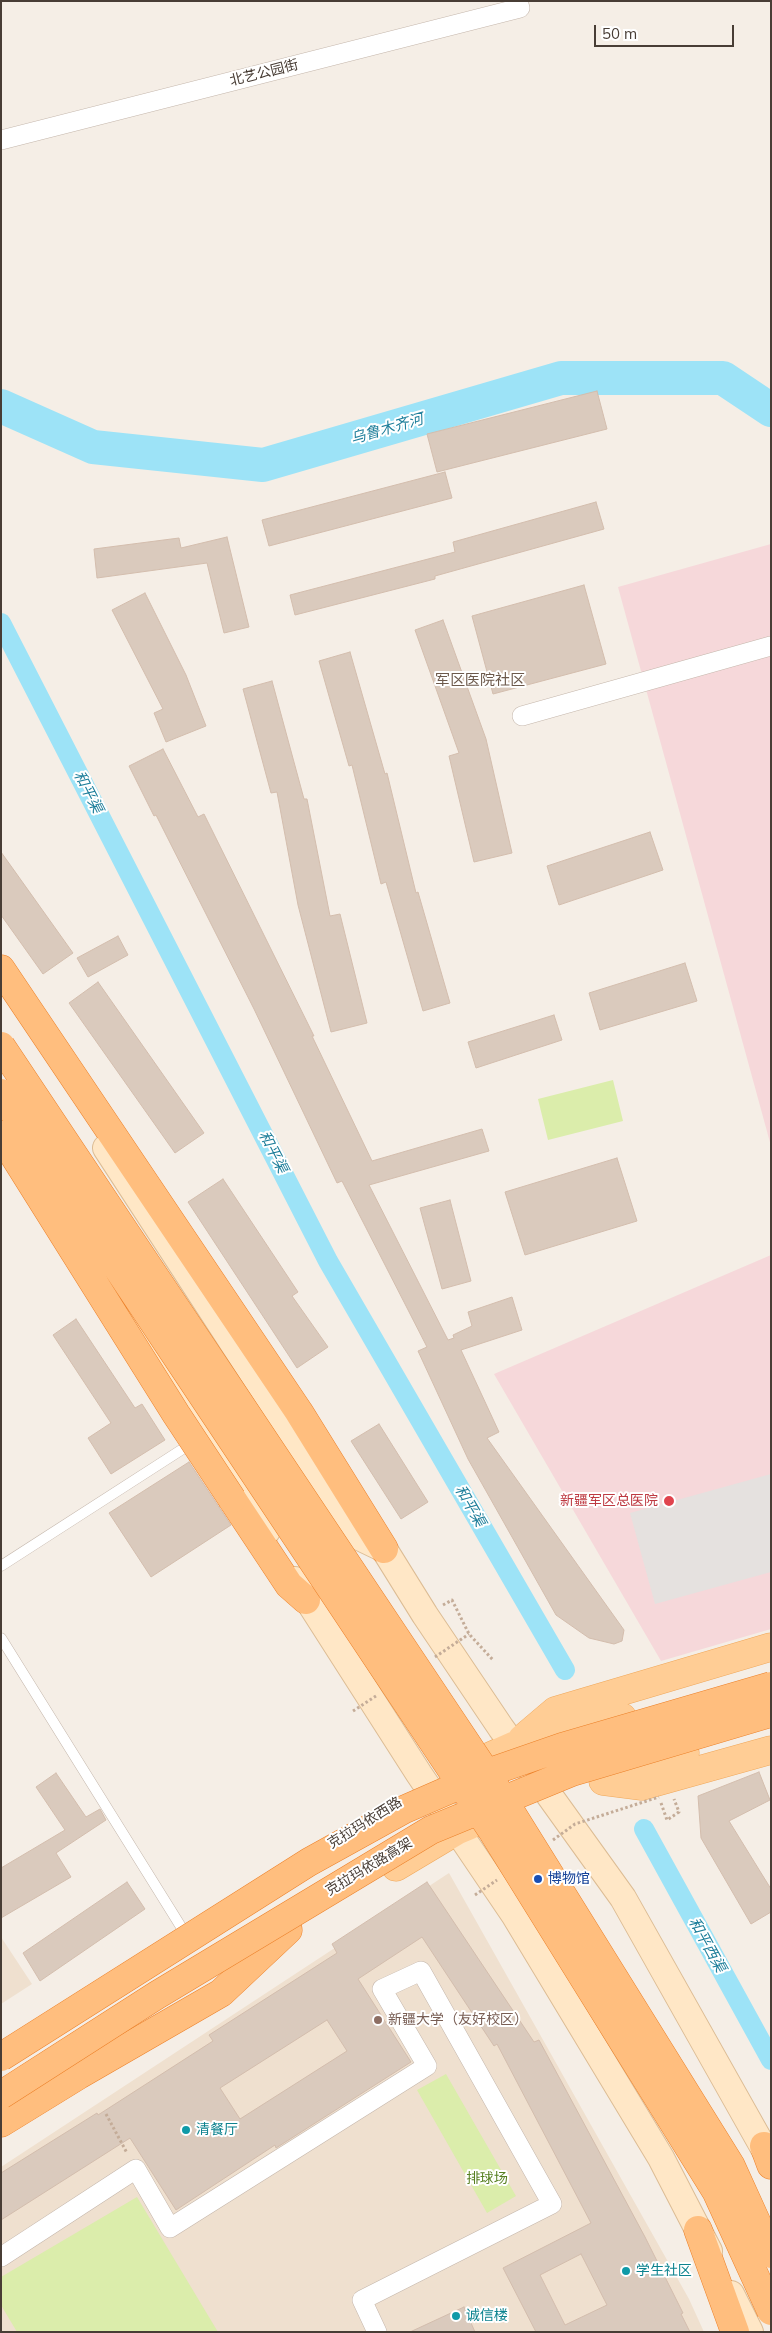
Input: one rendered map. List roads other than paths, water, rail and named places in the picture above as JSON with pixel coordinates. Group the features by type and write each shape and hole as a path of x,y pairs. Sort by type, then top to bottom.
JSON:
{"highway":[{"path":"1,969 299,1412 384,1548"},
{"path":"1,1046 489,1777 731,2166 771,2254"},
{"path":"1,1093 493,1832 716,2191 771,2311"},
{"path":"1,1134 171,1406 289,1585 306,1600"},
{"path":"1,2058 309,1862 403,1810 490,1772 562,1747 771,1686"},
{"name":"克拉玛依路高架","path":"1,2095 157,1995 431,1830 572,1772 771,1713"},
{"path":"1,2123 79,2074 221,1993 288,1930"},
{"path":"698,2230 735,2332"}],"main road":[{"path":"1,986 359,1537 384,1548 425,1615 513,1746 550,1794 623,1898 768,2158"},
{"path":"1,1134 210,1432 306,1600 515,1916 662,2158 750,2332"},
{"path":"513,1746 555,1711 771,1647"},
{"name":"克拉玛依西路","path":"1,2058 124,1983 363,1822 428,1785 513,1746 539,1737 681,1703 771,1676"},
{"path":"1,2105 288,1930 458,1830 589,1780 771,1727"},
{"path":"589,1780 642,1786 771,1750"}],"street":[{"name":"北艺公园街","path":"1,140 520,8 518,1"},
{"path":"522,716 771,646"},
{"path":"1,2257 136,2169 170,2228 427,2066 382,1989 421,1971 552,2204 362,2300 377,2332"}],"lane":[{"path":"1,1566 210,1432"},
{"path":"1,1638 189,1939"}],"waterway":[{"name":"乌鲁木齐河","path":"1,406 93,447 263,465 561,378 723,378 771,410"},
{"name":"和平渠","path":"1,623 328,1261 565,1670"},
{"name":"和平西渠","path":"644,1829 771,2060"}],"place":[{"name":"新疆军区总医院","path":"669,1501"},
{"name":"博物馆","path":"538,1879"},
{"name":"新疆大学（友好校区）","path":"378,2020"},
{"name":"清餐厅","path":"186,2130"},
{"name":"学生社区","path":"626,2271"},
{"name":"诚信楼","path":"456,2316"}],"district":[{"name":"军区医院社区","path":"480,680"}],"park label":[{"name":"排球场","path":"487,2179"}]}
